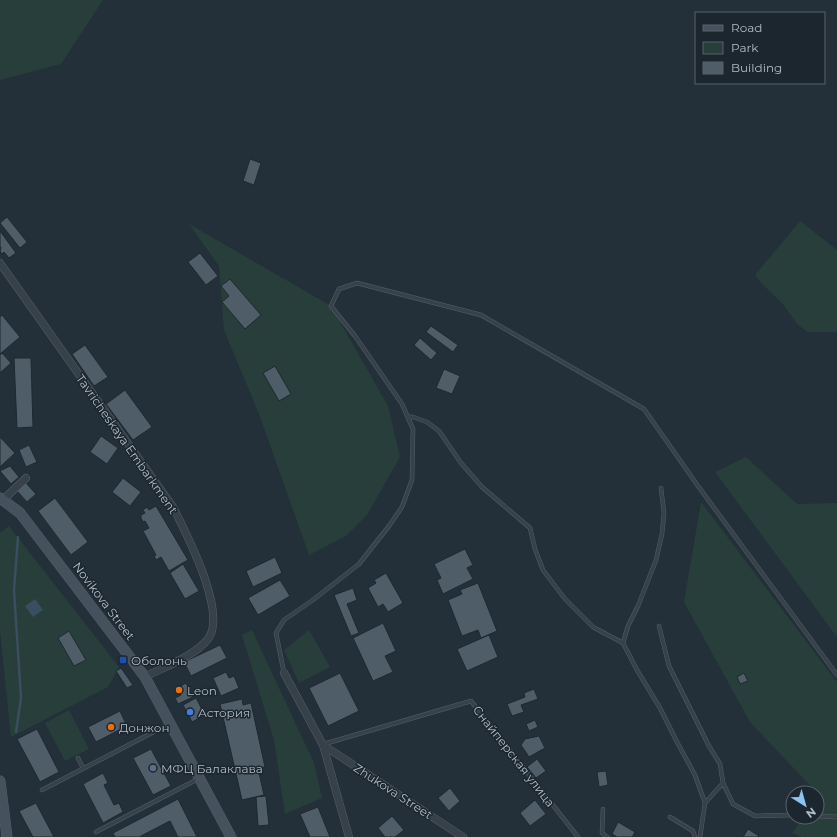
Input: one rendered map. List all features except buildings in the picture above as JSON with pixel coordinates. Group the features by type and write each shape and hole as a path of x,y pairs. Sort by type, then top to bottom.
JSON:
{"main road":[{"name":"Novikova Street","path":"1,499 20,513 145,677 231,837"},
{"path":"0,781 1,812 7,837"}],"street":[{"name":"Tavricheskaya Embarkment","path":"0,263 173,507 191,543 212,601 214,617 213,628 209,638 200,647 184,657 145,677"},
{"path":"1,499 26,478"},
{"path":"284,673 323,744 350,837"},
{"name":"Zhukova Street","path":"323,744 463,837"}],"lane":[{"path":"284,673 276,633 284,620 313,600 359,564 402,507 412,480 413,429 402,404 355,336 331,306 339,289 357,283 481,315 644,409 698,486 837,675"},
{"path":"408,417 427,422 439,431 461,463 482,487 530,528 534,549 543,570 565,599 593,627 623,643 660,708 695,775 706,803 700,837"},
{"path":"623,643 628,626 638,606 656,560 662,534 664,513 661,488"},
{"path":"659,626 669,666 709,746 720,764 724,783 733,804 755,816 785,815"},
{"name":"Снайперская улица","path":"323,744 471,701 578,837"},
{"path":"42,790 170,723"},
{"path":"78,758 83,768"},
{"path":"96,832 200,779"},
{"path":"706,803 724,783"},
{"path":"604,808 602,833 607,837"},
{"path":"825,816 837,817"},
{"path":"670,817 693,831 695,837"}],"green space":[{"path":"0,0 103,0 61,64 0,80"},
{"path":"800,221 837,250 837,330 835,332 808,332 798,325 782,303 762,284 755,275"},
{"path":"189,224 331,306 388,406 400,457 367,515 346,536 309,555 259,414 224,330 219,266"},
{"path":"746,457 797,504 837,503 837,637 715,472"},
{"path":"701,502 837,682 837,837 802,837 792,833 798,825 825,825 825,785 810,785 750,722 684,602"},
{"path":"9,526 119,667 108,687 11,737 0,631 0,533"},
{"path":"252,630 314,763 322,798 285,814 274,740 242,635"},
{"path":"309,630 330,667 299,683 284,650"},
{"path":"69,710 89,749 65,761 45,723"}],"water":[{"path":"35,599 43,610 33,617 25,606"}],"waterway":[{"path":"16,732 21,698 14,590 18,537"}],"place":[{"name":"Оболонь","path":"123,660"},
{"name":"Leon","path":"179,690"},
{"name":"Астория","path":"190,712"},
{"name":"Донжон","path":"111,727"},
{"name":"МФЦ Балаклава","path":"153,768"}]}
